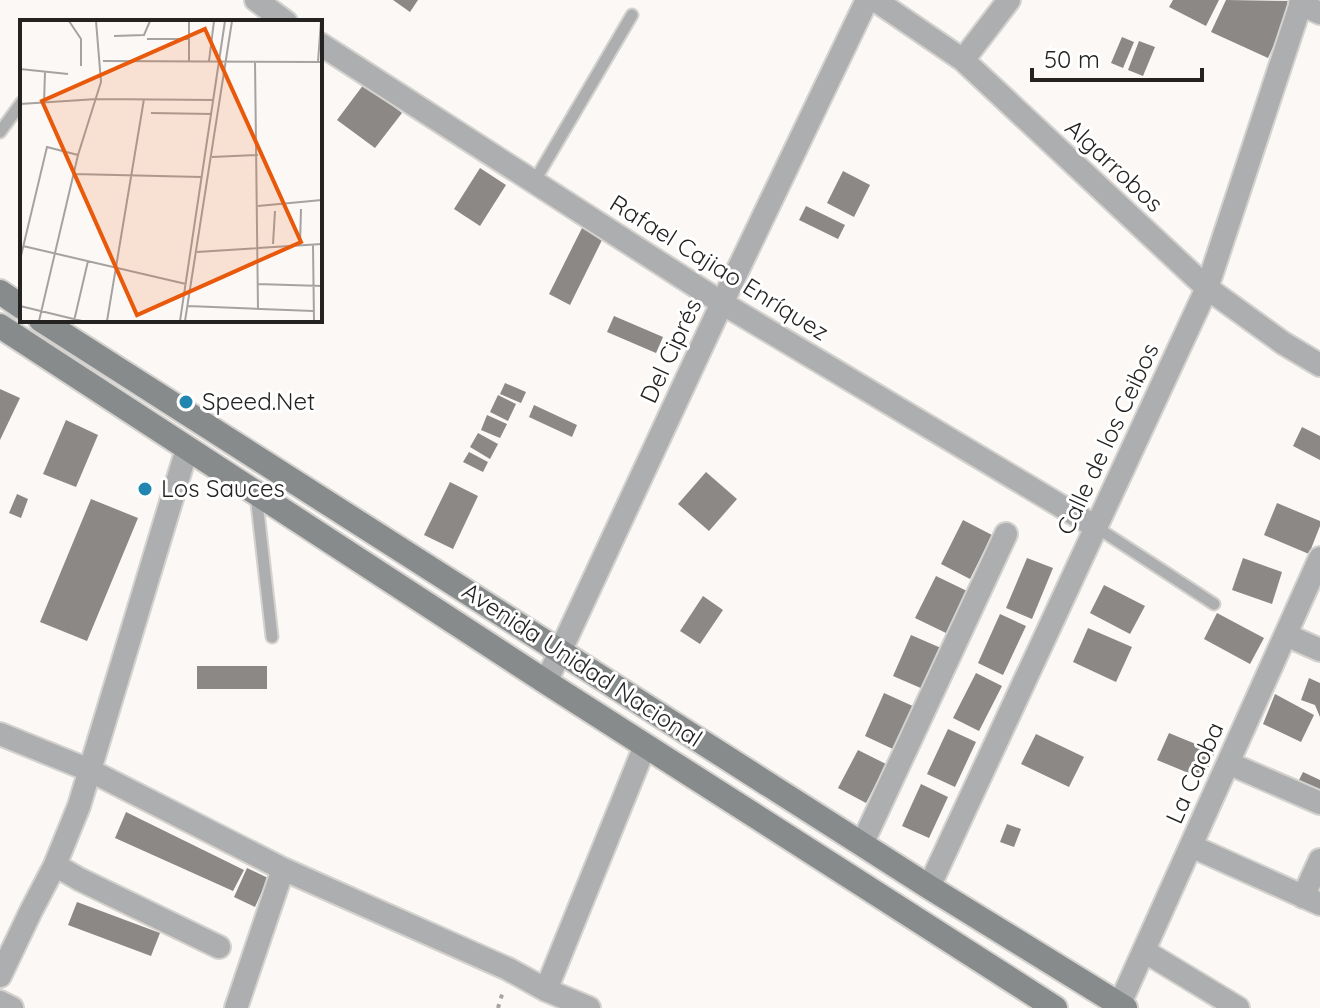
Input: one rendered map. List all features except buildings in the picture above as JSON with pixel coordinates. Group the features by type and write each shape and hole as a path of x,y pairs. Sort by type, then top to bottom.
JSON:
{"main road":[{"path":"0,292 20,306"},
{"name":"Avenida Unidad Nacional","path":"46,322 1121,1007"},
{"name":"Avenida Unidad Nacional","path":"0,326 645,746 1055,1008"}],"street":[{"path":"256,0 282,15"},
{"name":"Del Ciprés","path":"546,682 867,0"},
{"name":"Algarrobos","path":"875,0 963,60 1207,288 1283,343 1320,365"},
{"path":"963,60 1009,0"},
{"name":"Calle de los Ceibos","path":"929,887 1207,288 1307,6"},
{"name":"Rafael Cajiao Enríquez","path":"322,45 722,303 1096,527"},
{"path":"28,344 43,322"},
{"path":"0,976 55,865 79,806 187,449"},
{"path":"862,844 1006,534"},
{"name":"La Caoba","path":"1121,1007 1320,558"},
{"path":"1286,635 1320,650"},
{"path":"0,734 89,770 283,869 589,1008"},
{"path":"546,990 645,746"},
{"path":"1228,763 1320,803"},
{"path":"1191,846 1312,901 1320,860"},
{"path":"55,865 219,947"},
{"path":"236,1008 283,869"},
{"path":"1144,951 1238,1008"},
{"path":"0,1002 12,1008"}],"lane":[{"path":"534,182 632,15"},
{"path":"0,132 20,105"},
{"path":"256,493 272,637"},
{"path":"1096,527 1214,604"}],"place":[{"name":"Speed.Net","path":"186,402"},
{"name":"Los Sauces","path":"145,489"}]}
